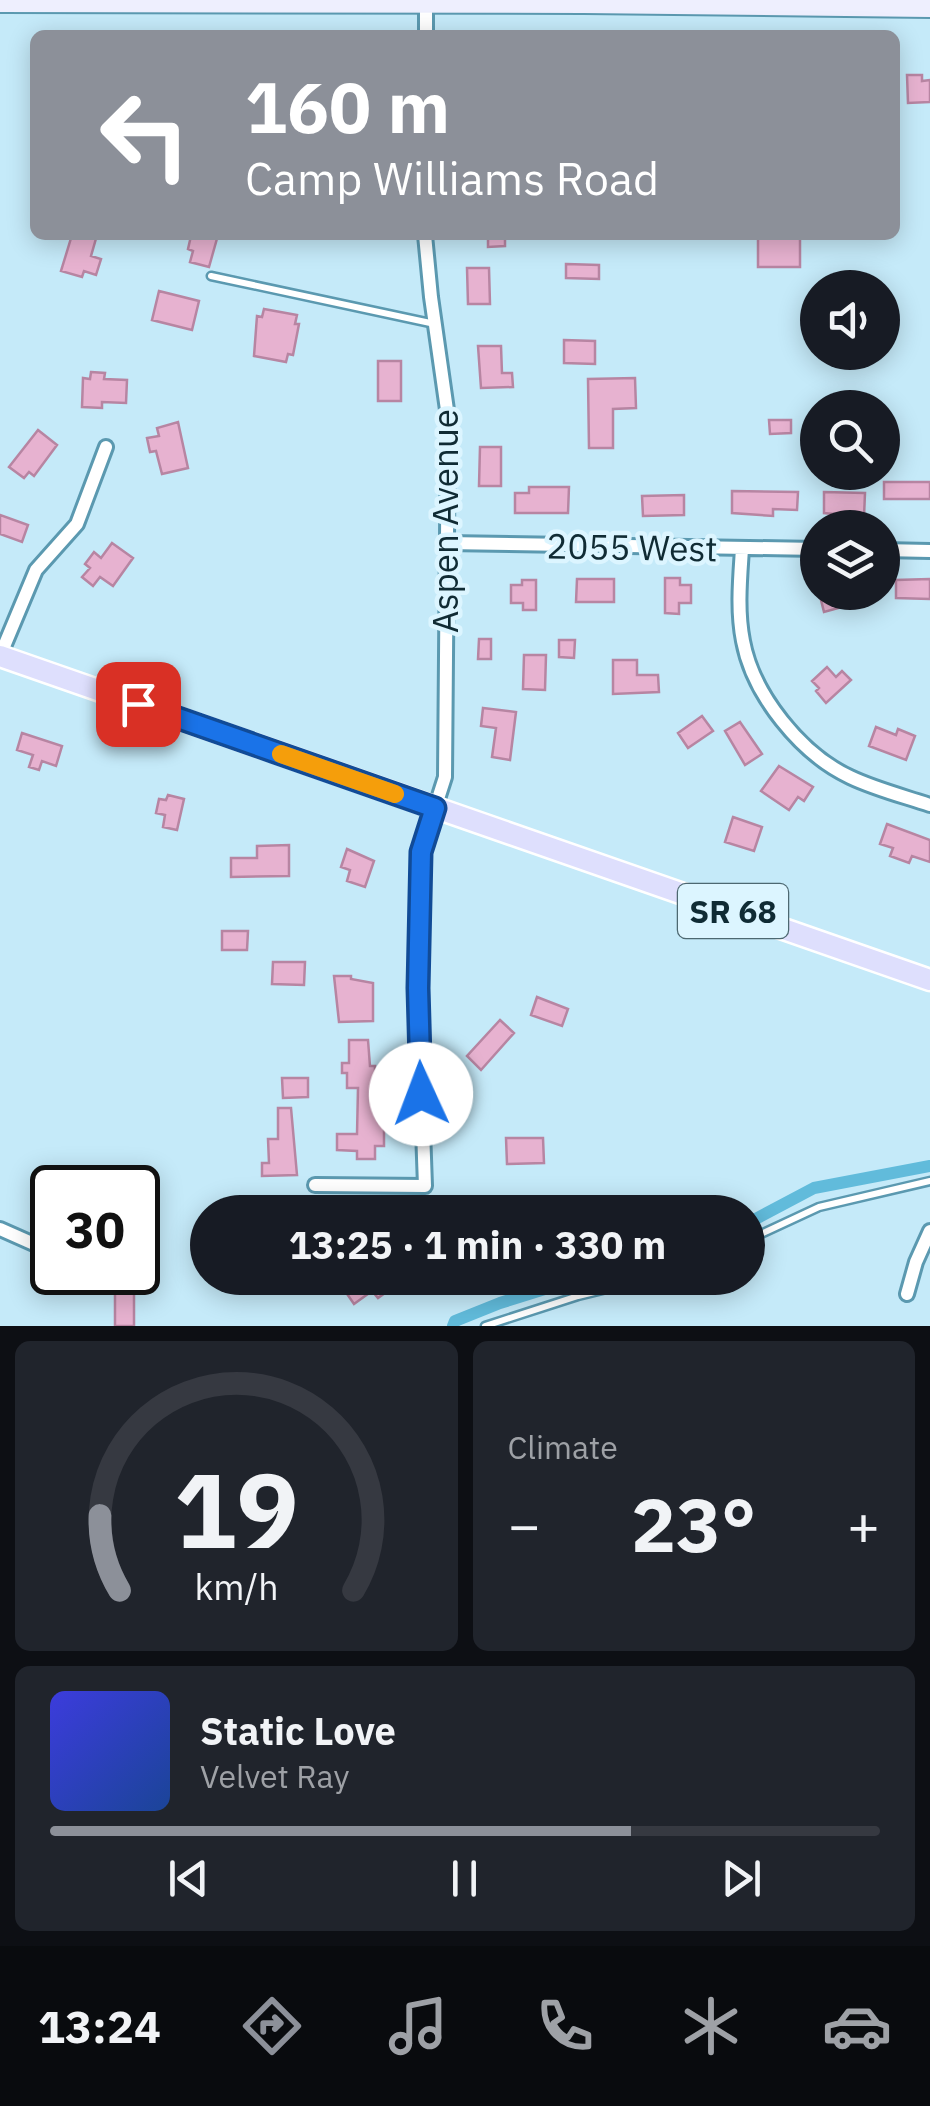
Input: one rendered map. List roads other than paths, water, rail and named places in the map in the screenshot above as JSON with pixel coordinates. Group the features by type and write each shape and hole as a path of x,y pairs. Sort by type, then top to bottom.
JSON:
{"main road":[{"name":"SR 68","path":"0,656 930,980"}],"street":[{"path":"0,3 584,2 893,4 930,8"},
{"path":"417,3 425,30"},
{"name":"Aspen Avenue","path":"315,1185 424,1186 418,988 421,852 446,763 448,417 427,240"},
{"path":"0,656 36,570 77,524 106,447"},
{"name":"2055 West","path":"446,543 800,550"},
{"path":"742,549 739,597 743,643 770,704 791,732 850,778 930,805"},
{"path":"900,550 930,550"},
{"path":"0,1229 30,1242"},
{"path":"907,1294 930,1231"}],"lane":[{"path":"212,276 436,324"},
{"path":"765,1232 818,1207 930,1181"},
{"path":"486,1326 582,1295"}],"waterway":[{"path":"765,1214 814,1188 930,1166"},
{"path":"453,1326 455,1321 526,1295"}]}
